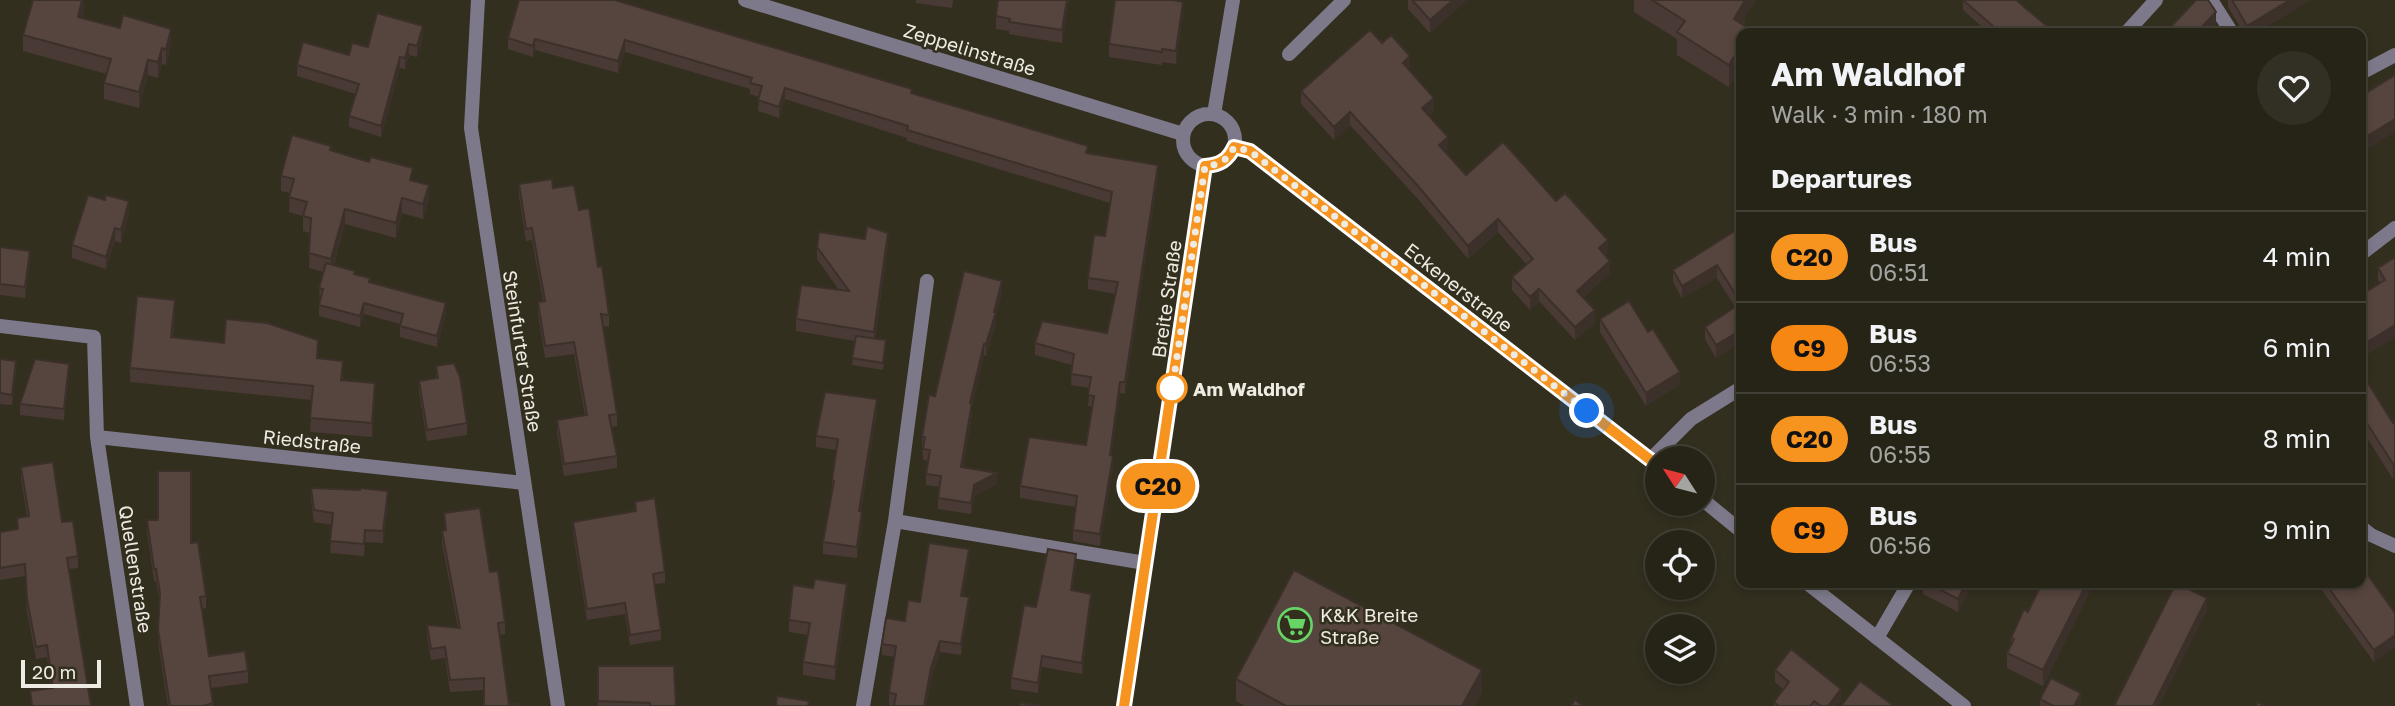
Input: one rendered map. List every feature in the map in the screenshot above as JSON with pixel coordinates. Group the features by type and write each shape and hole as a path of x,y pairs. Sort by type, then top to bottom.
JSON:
{"street":[{"name":"Steinfurter Straße","path":"478,0 471,128 558,706"},
{"name":"Zeppelinstraße","path":"745,0 1183,134"},
{"path":"1214,114 1233,0"},
{"path":"1289,54 1344,0"},
{"path":"2131,28 2156,0"},
{"path":"2211,0 2229,28"},
{"path":"2366,70 2395,55"},
{"path":"1214,114 1224,118 1231,126 1235,136 1234,147 1223,162 1205,166 1187,155 1183,134 1194,118 1214,114"},
{"name":"Eckenerstraße","path":"1234,147 1250,151 1645,455"},
{"name":"Breite Straße","path":"1124,706 1205,166"},
{"path":"2366,250 2395,228"},
{"path":"863,706 895,520 928,281"},
{"name":"Quellenstraße","path":"0,326 94,337 97,437 137,706"},
{"path":"1668,446 1691,419 1736,391"},
{"name":"Riedstraße","path":"97,437 524,483"},
{"path":"1715,510 1736,527"},
{"path":"895,520 1145,563"},
{"path":"2366,531 2395,546"},
{"path":"1813,588 1964,706"},
{"path":"1877,638 1906,588"}],"building":[{"path":"33,0 82,0 78,17 120,28 123,15 171,29 166,50 162,48 158,62 148,60 139,92 104,83 111,59 23,35"},
{"path":"519,0 615,0 912,89 911,93 1088,146 1086,153 1158,165 1125,382 1120,382 1110,455 1113,456 1100,534 1073,530 1077,496 1020,486 1029,437 1086,445 1094,396 1088,395 1091,377 1071,374 1074,354 1035,343 1042,321 1107,333 1118,282 1088,278 1094,235 1105,236 1112,192 907,130 908,126 785,88 779,107 758,100 762,86 750,83 752,78 625,40 618,61 535,39 533,46 508,38"},
{"path":"998,0 1067,0 1062,30 1009,22 1010,19 996,16"},
{"path":"1115,0 1183,2 1176,51 1162,49 1162,52 1109,44"},
{"path":"1412,0 1453,0 1430,20"},
{"path":"1652,0 1745,0 1734,19 1748,28 1736,28 1736,53 1729,65 1677,32 1685,21"},
{"path":"1963,0 2016,0 2049,28 1995,28"},
{"path":"2196,0 2208,0 2216,12 2201,28 2170,28"},
{"path":"2232,0 2290,0 2247,26"},
{"path":"377,13 423,26 417,46 409,44 405,58 400,57 381,126 349,116 359,84 297,65 303,42 349,55 352,43 368,47"},
{"path":"1370,30 1382,43 1391,35 1410,56 1403,63 1434,98 1422,108 1448,137 1439,145 1466,175 1503,142 1556,201 1565,193 1608,240 1599,248 1610,261 1577,291 1595,310 1575,327 1539,289 1530,297 1512,277 1533,259 1498,219 1468,246 1418,186 1350,112 1334,127 1301,91"},
{"path":"2395,75 2395,119 2366,137 2366,93"},
{"path":"292,135 331,146 330,150 369,162 371,157 413,168 410,180 429,185 423,204 402,198 396,223 345,209 331,259 309,253 311,218 303,216 307,202 289,197 294,179 281,176"},
{"path":"552,179 553,188 574,185 579,210 589,208 598,267 602,266 609,315 601,314 617,414 609,415 617,456 564,464 557,420 587,415 574,342 545,346 538,302 545,301 532,228 526,229 519,184"},
{"path":"88,195 105,200 106,195 129,201 121,230 115,228 106,257 72,245"},
{"path":"867,226 888,233 874,332 796,319 801,285 849,291 817,247 819,232 865,239"},
{"path":"1736,230 1736,295 1717,265 1682,286 1673,270"},
{"path":"0,247 30,251 25,287 0,284"},
{"path":"2395,257 2395,325 2366,343 2366,292 2385,280 2378,268"},
{"path":"326,263 355,271 354,274 370,278 369,282 446,303 437,336 400,326 403,314 364,303 360,316 319,305 323,289 319,288"},
{"path":"964,271 1002,281 970,403 961,467 997,473 974,485 971,503 938,498 941,476 926,474 930,450 923,449 925,437 922,437 929,395 935,396"},
{"path":"137,296 175,300 171,337 224,343 226,319 267,323 318,340 317,358 343,361 341,380 375,383 372,423 310,418 313,386 130,368"},
{"path":"1629,301 1648,332 1653,329 1680,372 1646,393 1600,319"},
{"path":"1736,306 1736,333 1716,345 1705,327"},
{"path":"856,336 886,340 883,363 852,358"},
{"path":"0,359 16,361 12,395 0,393"},
{"path":"35,359 69,364 64,409 20,404"},
{"path":"454,363 460,377 467,423 427,430 419,381 438,378 436,366"},
{"path":"2366,380 2393,423 2395,421 2393,464 2366,422"},
{"path":"825,392 877,399 859,511 862,511 857,547 823,542 838,439 816,436"},
{"path":"53,462 62,522 73,521 78,556 67,558 91,706 32,706 30,691 53,688 47,645 36,647 27,599 25,564 0,568 0,532 18,529 17,518 29,516 21,467"},
{"path":"158,471 191,471 191,543 198,542 206,596 200,597 209,656 245,651 248,671 209,676 213,703 203,706 170,706 158,630 160,593 147,520 158,520"},
{"path":"311,488 388,491 383,531 365,530 364,544 330,541 333,513 314,510"},
{"path":"655,498 665,572 653,574 661,630 630,635 625,603 587,609 573,522 636,511 635,502"},
{"path":"480,508 490,572 498,571 505,622 498,623 509,704 518,706 484,706 484,678 450,680 445,647 431,649 427,625 460,628 442,531 446,530 444,513"},
{"path":"929,543 969,549 961,596 969,597 961,644 940,641 931,668 924,706 894,706 896,694 889,693 896,646 882,644 886,618 905,621 908,600 920,602"},
{"path":"1048,549 1076,554 1071,590 1091,594 1082,663 1042,656 1038,683 1011,678 1024,605 1036,607"},
{"path":"1294,570 1482,670 1462,706 1286,706 1236,679"},
{"path":"2366,573 2395,613 2395,635 2374,650 2329,588 2366,588"},
{"path":"815,579 847,584 835,667 803,662 810,623 789,620 793,585 813,588"},
{"path":"1937,588 1964,588 1958,599"},
{"path":"2040,588 2084,588 2043,670 2007,653 2024,609 2028,612"},
{"path":"2173,588 2186,588 2207,598 2153,706 2114,706"},
{"path":"1791,649 1841,689 1828,706 1821,706 1814,701 1810,706 1779,706 1774,702 1789,682 1775,670"},
{"path":"598,666 674,666 676,706 598,701"},
{"path":"2051,678 2081,693 2074,706 2053,706 2040,699"},
{"path":"1860,681 1894,706 1841,706"},
{"path":"777,696 809,701 808,706 776,706"},
{"path":"1575,700 1583,706 1571,706"},
{"path":"1020,703 1043,706 1020,706"}],"bus line":[{"name":"C20","path":"1124,706 1205,166 1223,162 1234,147 1250,151 1645,456"}],"place":[{"name":"Am Waldhof","path":"1172,388"},
{"name":"K&K Breite Straße","path":"1295,625"}],"route":[{"path":"1172,388 1172,391 1205,166 1223,162 1234,147 1250,151 1587,411"}]}
